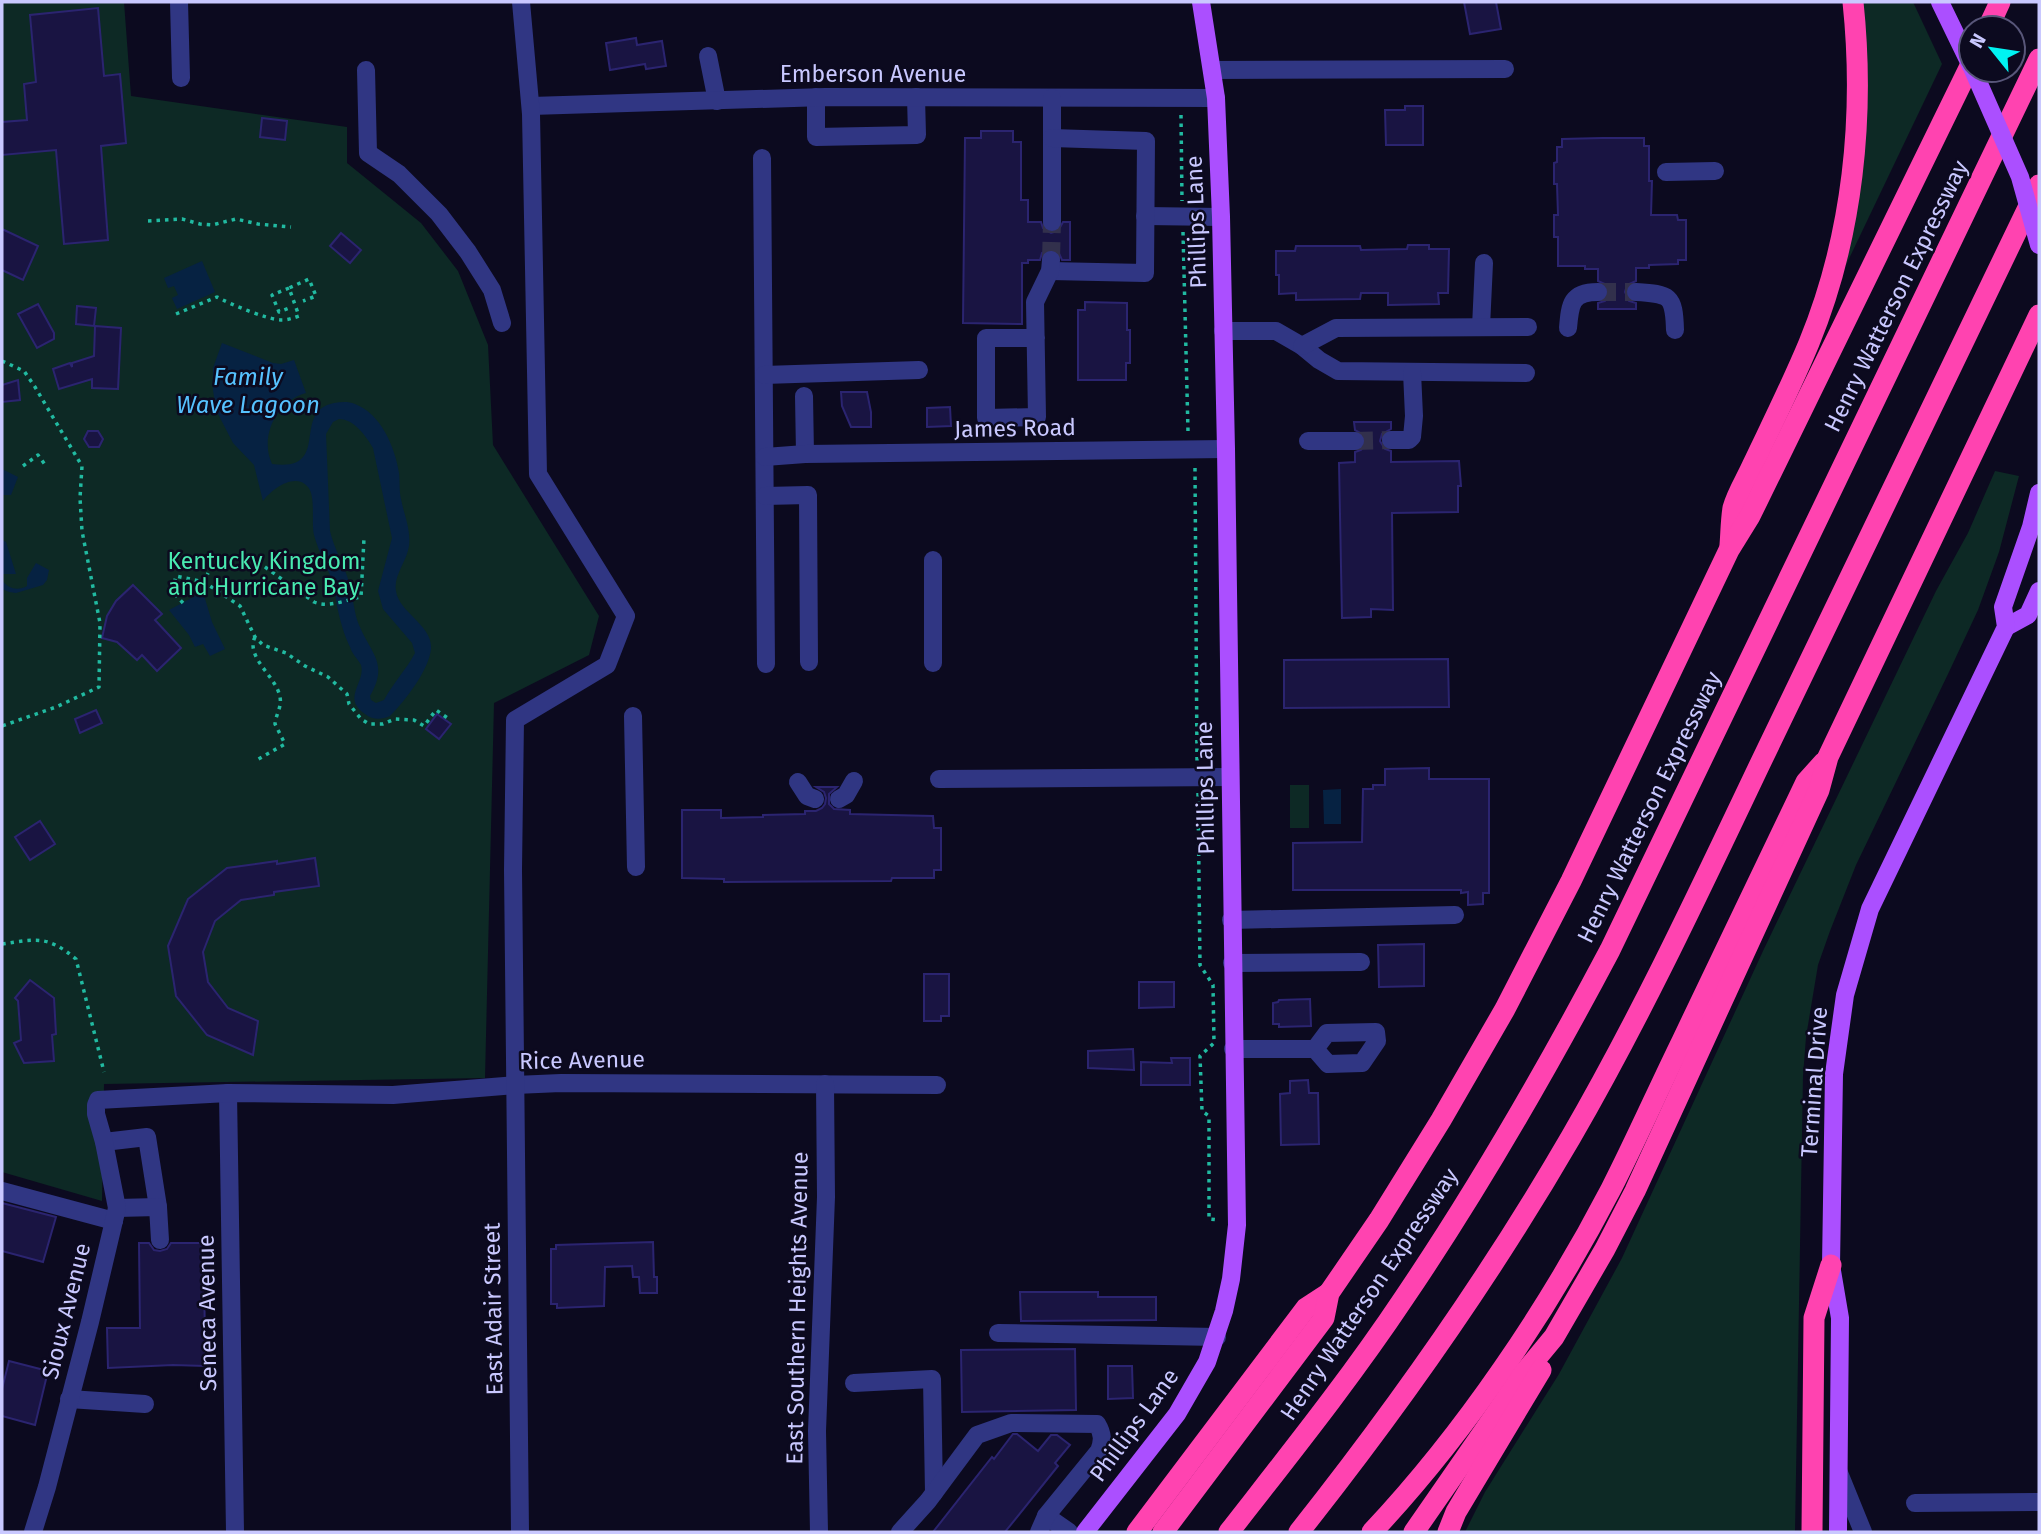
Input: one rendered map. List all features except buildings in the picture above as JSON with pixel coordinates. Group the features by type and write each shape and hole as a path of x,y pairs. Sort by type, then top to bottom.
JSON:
{"highway":[{"path":"1729,550 1734,506 1809,342 1829,286 1842,233 1857,124 1853,2"},
{"name":"Henry Watterson Expressway","path":"1229,1532 1331,1402 1403,1300 1495,1155 1561,1043 1616,937 2039,59"},
{"path":"1137,1532 1306,1308 1329,1293 1379,1220 1506,1009 1571,881 1729,550 1751,516 1964,84"},
{"path":"1299,1532 1376,1433 1446,1334 1570,1139 1695,904 2039,185"},
{"path":"1448,1532 1461,1503 1537,1378 1554,1337 1605,1249 1659,1141 1819,790 1828,757 2039,315"},
{"path":"1372,1532 1453,1435 1516,1349 1551,1293 1610,1190 1806,782 1828,757"},
{"path":"1812,1532 1814,1318 1831,1265"},
{"path":"1163,1532 1324,1318 1329,1293"},
{"path":"1414,1532 1525,1372 1554,1337"}],"main road":[{"name":"Phillips Lane","path":"1086,1532 1177,1413 1207,1362 1217,1337 1231,1279 1237,1225 1221,217 1216,98 1201,2"},
{"path":"1940,2 1957,37"},
{"path":"1979,84 2020,177 2039,245"},
{"name":"Terminal Drive","path":"1838,1532 1840,1318 1831,1265 1834,1074 1845,995 1870,909 2006,627 2003,607 2031,527 2039,493"},
{"name":"Terminal Drive","path":"2006,627 2028,615 2039,591"}],"street":[{"path":"179,2 181,78"},
{"path":"521,2 531,106"},
{"path":"708,56 717,102"},
{"path":"366,69 368,153 399,174 439,214 492,290 502,323"},
{"path":"1212,70 1505,69"},
{"path":"816,97 816,137 917,135 916,97"},
{"name":"Emberson Avenue","path":"531,106 816,97 1216,98"},
{"path":"1052,98 1052,222"},
{"name":"East Adair Street","path":"520,1532 513,870 515,720 607,665 626,616 538,474 531,106"},
{"path":"1036,338 986,338 986,418 1037,417 1036,338 1035,302 1051,265 1145,273 1146,141 1052,138"},
{"path":"762,158 766,664"},
{"path":"1666,172 1715,172"},
{"path":"1145,216 1221,217"},
{"path":"1481,327 1484,263"},
{"path":"1568,327 1570,307 1576,297 1586,292 1598,292"},
{"path":"1636,292 1658,293 1669,298 1675,307 1675,330"},
{"path":"1302,346 1336,328 1528,327"},
{"path":"1223,331 1276,331 1338,371 1526,373"},
{"path":"764,375 919,370"},
{"path":"1391,440 1409,440 1414,432 1412,372"},
{"path":"804,396 805,454"},
{"path":"1308,441 1355,441"},
{"name":"James Road","path":"765,457 805,454 1226,449"},
{"path":"765,496 808,495 809,662"},
{"path":"933,560 933,663"},
{"path":"633,716 636,867"},
{"path":"939,779 1230,777"},
{"path":"839,799 846,795 854,781"},
{"path":"798,782 807,796 815,799"},
{"path":"1231,920 1455,915"},
{"path":"1232,962 1361,962"},
{"path":"1233,1049 1315,1049"},
{"name":"East Southern Heights Avenue","path":"819,1532 817,1431 825,1224 825,1084"},
{"name":"Rice Avenue","path":"98,1100 228,1093 393,1095 515,1085 937,1085"},
{"name":"Seneca Avenue","path":"228,1093 235,1532"},
{"name":"Sioux Avenue","path":"33,1532 47,1487 115,1215 104,1142 96,1114 98,1100"},
{"path":"104,1142 147,1137 160,1240"},
{"path":"2,1191 115,1215 158,1208"},
{"path":"998,1332 1217,1337"},
{"path":"854,1383 932,1379 934,1493"},
{"path":"69,1399 145,1404"},
{"path":"900,1532 934,1493 977,1435 1012,1423 1097,1424 1102,1432 1099,1451 1038,1527 1069,1532"},
{"path":"1837,1470 1863,1532"},
{"path":"1915,1503 2039,1502"}],"path":[{"path":"1181,115 1182,207"},
{"path":"148,221 182,219 212,225 236,219 291,228"},
{"path":"1183,227 1187,430 1195,436"},
{"path":"292,307 279,312 272,295 309,279 316,296 303,301"},
{"path":"176,314 217,297 231,305 285,320 299,316 289,288"},
{"path":"2,361 24,371 82,466 82,531 100,623 101,659 99,687 56,707 2,726"},
{"path":"23,466 38,455 46,466"},
{"path":"1195,460 1197,763"},
{"path":"258,562 314,602 321,605 337,603 360,597 363,538"},
{"path":"204,582 208,573"},
{"path":"183,603 172,591 176,576 204,582 240,606 255,637 263,645 286,653 328,677 347,694 354,713 369,724 383,724 395,719 414,720 424,726 436,710 449,719"},
{"path":"255,637 252,644 254,653 279,692 280,708 275,724 285,744 255,761"},
{"path":"1198,791 1200,965 1213,985 1214,1043 1200,1056 1202,1111 1209,1116 1209,1219 1219,1219 1219,1232"},
{"path":"2,944 40,939 62,947 76,959 104,1072"}],"green space":[{"name":"Kentucky Kingdom and Hurricane Bay","path":"2,2 124,2 131,96 347,127 347,163 421,223 458,271 488,345 493,445 599,616 589,655 494,703 485,1078 104,1084 102,1201 2,1172"},
{"path":"1859,2 1913,2 1942,64 1846,265 1843,263"},
{"path":"1995,471 2019,476 1999,552 1978,610 1856,865 1818,965 1806,1037 1803,1076 1795,1532 1465,1532 1485,1492 1559,1374 1622,1258 1763,951 1936,591 1968,533"},
{"path":"1290,785 1309,785 1309,828 1290,828"}],"water":[{"path":"202,261 215,292 177,309 172,298 178,295 174,286 168,288 164,278"},
{"name":"Family Wave Lagoon","path":"222,343 273,363 281,364 294,360 306,393 287,404 273,421 268,442 272,464 290,464 301,459 307,451 314,417 321,409 334,403 350,402 364,409 385,432 397,463 400,496 409,534 408,552 396,580 396,591 403,606 427,633 431,649 421,675 390,716 380,719 371,717 358,708 355,702 362,672 361,665 346,638 333,583 314,535 313,503 308,487 297,481 290,482 278,487 263,501 254,465 233,443 216,410 213,368","holes":["344,420 359,429 373,448 392,538 378,591 383,609 412,643 415,653 384,700 376,703 370,696 378,675 376,659 357,621 349,582 330,531 326,434 333,422"]},
{"path":"2,469 18,477 11,495 2,495"},
{"path":"2,540 6,542 16,574 2,574"},
{"path":"36,563 49,570 43,585 16,593 2,589 2,580 13,588 27,586 27,578"},
{"path":"203,592 212,622 225,649 210,656 203,644 195,647 169,610"},
{"path":"1341,789 1341,824 1324,824 1323,790"}],"tunnel":[{"path":"1051,260 1052,222"},
{"path":"1598,292 1636,292"},
{"path":"1355,441 1391,440"}]}
